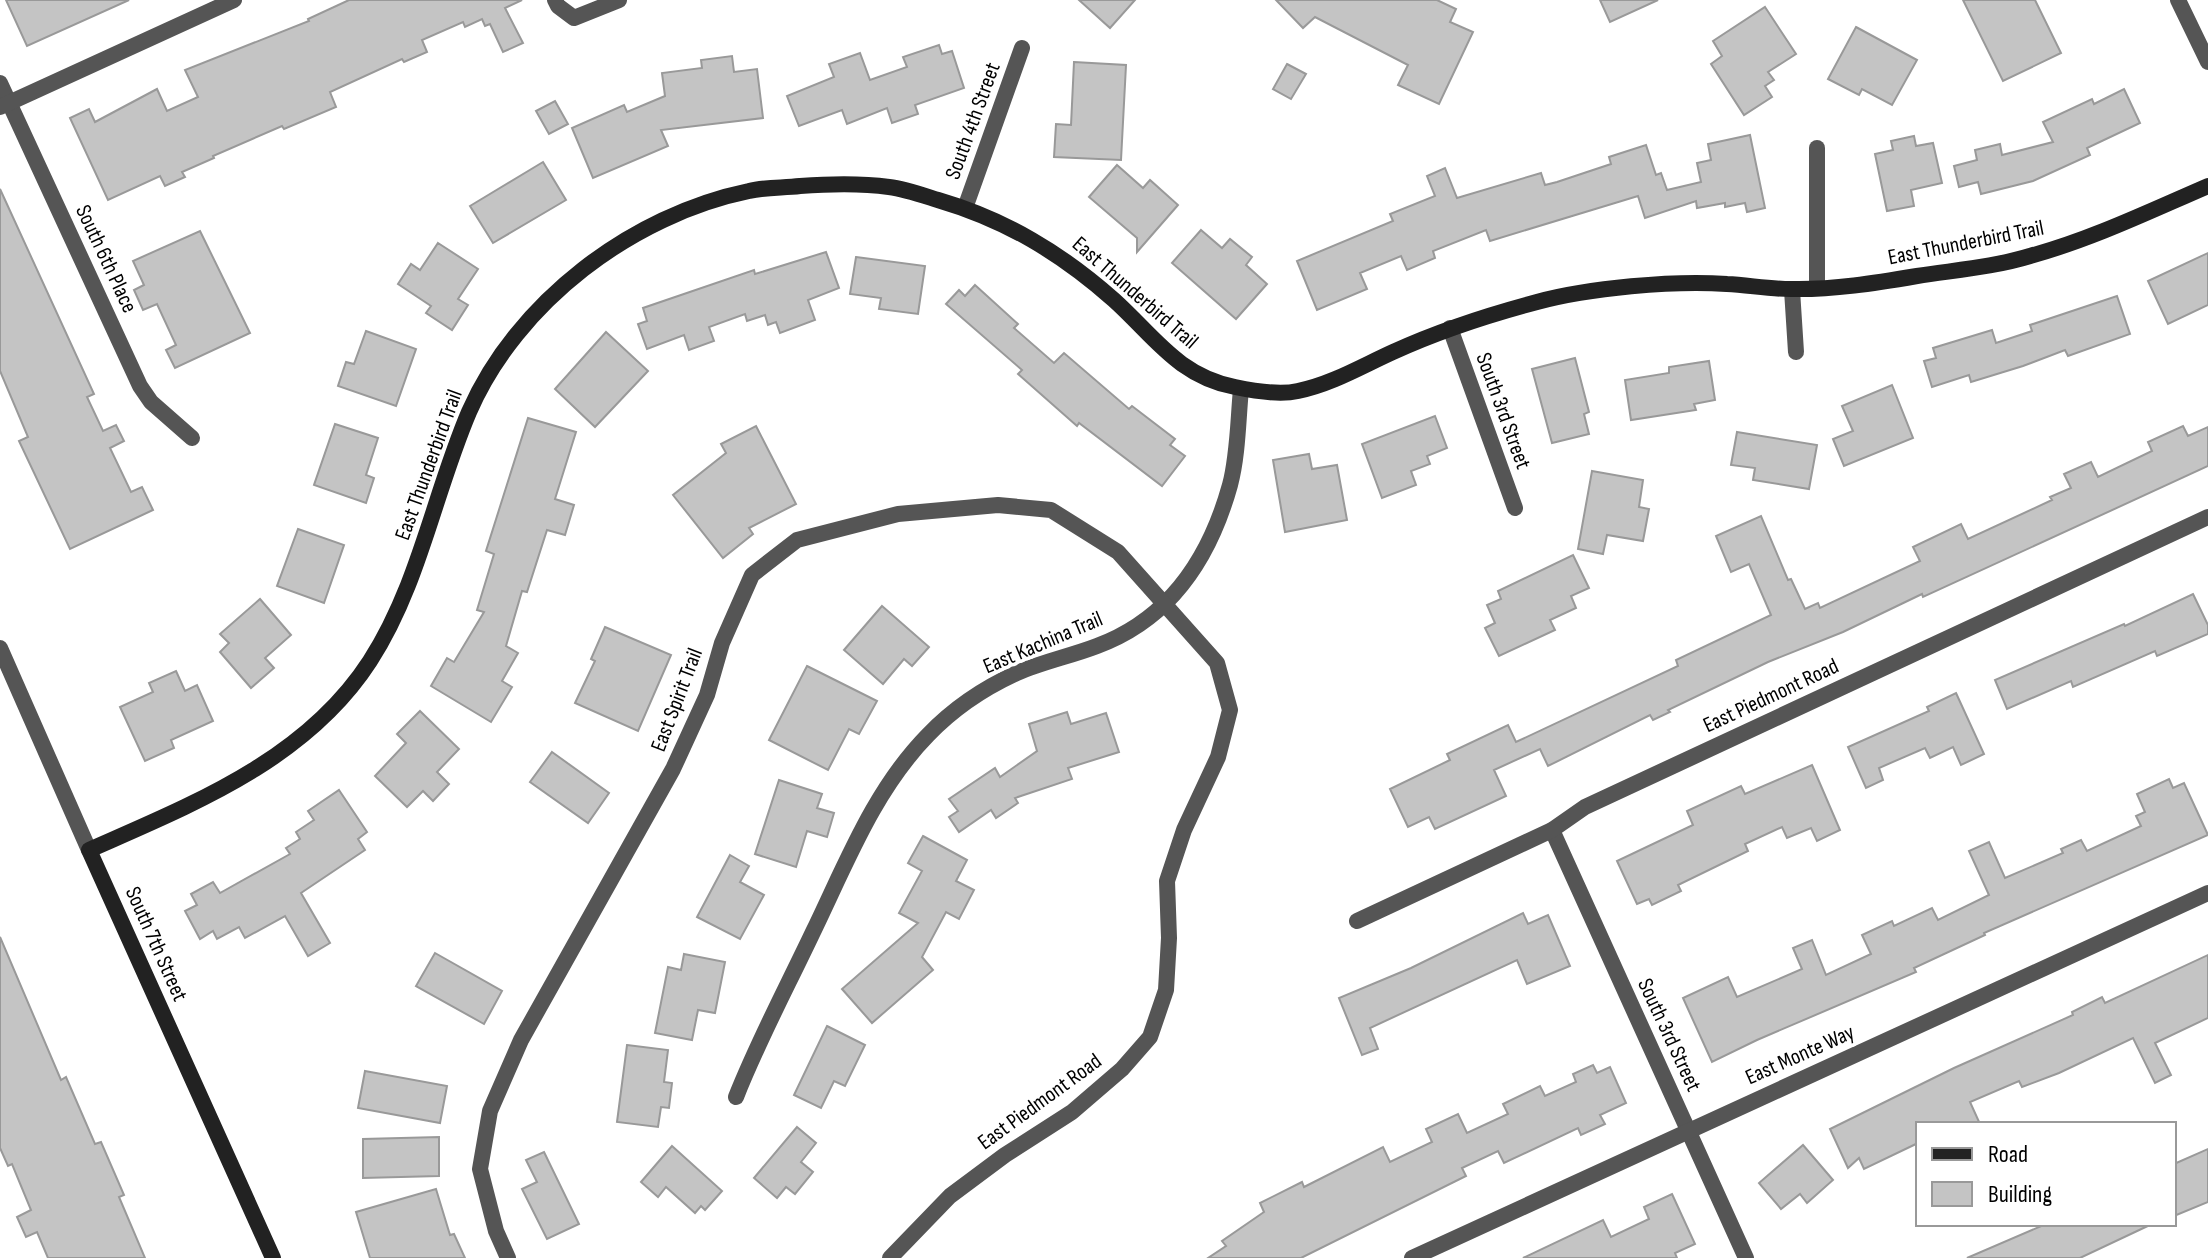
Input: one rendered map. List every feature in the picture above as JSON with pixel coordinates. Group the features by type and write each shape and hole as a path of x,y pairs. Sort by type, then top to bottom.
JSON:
{"street":[{"path":"5,105 234,0"},
{"path":"555,0 574,18 619,0"},
{"path":"2178,0 2208,62"},
{"name":"South 4th Street","path":"965,208 1022,48"},
{"name":"South 6th Place","path":"0,83 5,105 140,386 151,402 192,438"},
{"path":"1817,148 1817,287"},
{"name":"East Thunderbird Trail","path":"89,850 242,780 300,739 368,664 392,621 412,576 467,417 505,346 542,304 582,269 617,245 682,212 750,190 818,185 893,187 965,208 1016,229 1068,262 1133,317 1171,359 1216,383 1241,389 1293,393 1337,378 1450,328 1544,299 1619,288 1720,283 1792,290 1881,282 2028,257 2106,230 2208,186"},
{"path":"1792,290 1796,352"},
{"name":"South 3rd Street","path":"1450,328 1515,508"},
{"name":"East Kachina Trail","path":"736,1097 855,845 880,796 904,761 953,711 985,690 1017,673 1100,646 1153,614 1197,566 1210,542 1231,482 1241,389"},
{"name":"East Spirit Trail","path":"508,1258 496,1231 480,1169 490,1111 521,1040 673,769 707,695 722,643 752,575 797,540 898,514 998,505 1051,510 1118,552 1163,604"},
{"name":"East Piedmont Road","path":"1357,921 1552,830 1585,807 2208,517"},
{"name":"East Piedmont Road","path":"890,1258 950,1196 1005,1155 1072,1112 1122,1069 1150,1037 1166,990 1169,938 1167,881 1184,830 1218,757 1230,710 1217,663 1163,604"},
{"name":"South 7th Street","path":"0,648 273,1258"},
{"name":"South 3rd Street","path":"1552,830 1746,1258"},
{"name":"East Monte Way","path":"1412,1258 2208,893"}],"building":[{"path":"6,0 129,0 27,46"},
{"path":"349,0 522,0 505,8 523,43 503,52 490,24 485,26 482,19 465,27 463,22 422,40 427,52 404,62 402,59 330,92 336,107 213,156 182,172 185,177 165,186 160,176 108,200 70,118 89,109 95,122 157,89 167,111 198,97 185,70 309,21"},
{"path":"1079,0 1135,0 1110,28"},
{"path":"1276,0 1437,0 1456,9 1450,22 1473,32 1439,104 1398,85 1408,65 1315,17 1303,28"},
{"path":"1600,0 1658,0 1610,22"},
{"path":"1963,0 2035,0 2061,53 2003,81"},
{"path":"1765,7 1796,54 1768,72 1774,80 1765,86 1772,97 1744,115 1711,64 1722,56 1713,41"},
{"path":"1856,27 1917,60 1892,105 1862,89 1859,95 1828,79"},
{"path":"939,45 942,54 952,51 964,88 915,105 918,114 892,123 887,108 847,124 842,110 799,126 787,96 834,77 829,64 860,53 870,80 907,67 903,57"},
{"path":"732,56 734,72 757,69 763,118 661,130 668,146 593,178 572,128 624,105 627,112 665,96 662,73 702,68 701,60"},
{"path":"1074,62 1126,65 1121,160 1054,157 1056,124 1071,125"},
{"path":"1287,64 1306,74 1291,99 1273,89"},
{"path":"2124,89 2140,123 2087,148 2090,155 2033,181 1981,194 1978,182 1959,187 1954,166 1977,160 1975,150 2000,144 2002,155 2053,142 2043,122 2092,99 2094,104"},
{"path":"555,101 568,124 549,134 536,111"},
{"path":"1750,135 1765,208 1747,212 1745,203 1725,207 1725,203 1697,208 1696,201 1645,218 1638,196 1490,241 1486,230 1433,251 1435,258 1407,270 1401,256 1360,273 1367,289 1317,310 1297,261 1393,221 1390,214 1435,196 1427,176 1445,168 1457,198 1541,173 1545,185 1557,182 1611,164 1609,157 1646,145 1656,175 1661,173 1667,190 1701,182 1697,163 1711,160 1708,144"},
{"path":"1914,136 1916,146 1933,143 1942,183 1911,190 1914,206 1887,211 1875,154 1893,150 1891,141"},
{"path":"543,162 566,200 493,243 470,206"},
{"path":"1117,165 1143,188 1150,180 1178,205 1137,252 1137,238 1089,197"},
{"path":"0,189 94,394 87,397 103,431 116,425 124,441 110,448 131,492 142,487 153,510 70,549 19,441 28,437 0,371"},
{"path":"1201,230 1222,248 1230,239 1252,257 1246,265 1267,284 1236,319 1172,263"},
{"path":"200,231 250,333 175,368 166,350 176,345 157,304 143,310 134,290 144,285 133,261"},
{"path":"438,243 478,269 458,299 468,305 452,330 426,313 431,306 398,284 411,264 420,270"},
{"path":"826,252 839,288 808,300 815,320 780,333 776,322 768,325 765,315 747,321 745,314 709,327 714,341 689,350 684,335 647,349 638,324 647,321 643,308 754,270 755,274"},
{"path":"2208,253 2208,305 2168,324 2148,281"},
{"path":"856,257 925,266 918,314 879,309 881,298 850,294"},
{"path":"975,285 1018,324 1014,328 1054,363 1064,353 1129,409 1132,406 1175,439 1170,445 1185,456 1162,486 1079,423 1077,426 1018,374 1022,370 946,304 959,290 965,296"},
{"path":"2117,296 2130,334 2068,356 2065,350 1971,382 1969,375 1932,387 1924,361 1936,358 1933,348 1992,330 1996,343 2032,331 2030,325"},
{"path":"366,331 416,349 396,406 338,386 346,362 354,364"},
{"path":"606,332 648,371 595,427 555,389"},
{"path":"1575,358 1589,412 1584,414 1589,434 1552,443 1532,369"},
{"path":"1709,361 1715,400 1694,404 1696,410 1631,420 1625,380 1669,373 1669,367"},
{"path":"1892,385 1913,438 1844,466 1833,439 1853,431 1842,406"},
{"path":"1435,416 1447,448 1427,456 1430,464 1411,471 1416,485 1382,498 1362,444"},
{"path":"528,418 576,432 555,499 574,505 565,535 547,530 527,592 522,591 506,646 518,653 502,681 512,687 491,722 431,686 447,658 454,662 484,612 477,610 494,554 486,551"},
{"path":"335,424 378,438 366,475 374,478 366,503 314,485"},
{"path":"756,426 796,504 749,528 753,534 723,558 673,495 726,453 721,444"},
{"path":"2183,426 2188,436 2208,427 2208,466 1923,597 1922,594 1843,632 1768,662 1653,720 1650,715 1548,766 1540,749 1494,770 1506,796 1435,829 1429,817 1408,827 1390,789 1450,760 1447,754 1508,725 1516,742 1678,666 1676,660 1771,615 1749,564 1731,572 1716,536 1761,516 1788,580 1791,579 1805,609 1818,603 1820,608 1920,561 1913,547 1961,524 1968,539 2071,488 2064,474 2091,462 2098,477 2152,451 2148,442"},
{"path":"1737,432 1817,445 1809,489 1753,480 1755,468 1731,465"},
{"path":"1309,454 1312,469 1337,465 1347,520 1285,532 1273,460"},
{"path":"1592,471 1643,480 1639,507 1649,509 1643,541 1607,535 1603,554 1578,549"},
{"path":"298,529 344,545 324,603 277,586"},
{"path":"1573,555 1589,588 1571,596 1576,608 1550,620 1555,630 1499,656 1485,628 1495,623 1487,605 1501,599 1498,591"},
{"path":"2193,594 2208,625 2208,634 2157,656 2155,651 2073,687 2071,681 2007,709 1995,680"},
{"path":"260,599 291,635 265,658 274,668 251,688 220,652 229,643 220,634"},
{"path":"882,606 929,647 912,666 904,659 883,684 844,650"},
{"path":"605,627 671,655 638,731 575,703 595,661 591,659"},
{"path":"807,666 877,701 859,734 849,729 828,770 769,740"},
{"path":"176,671 185,691 197,685 213,721 171,740 174,748 145,761 120,707 153,692 149,683"},
{"path":"1956,693 1984,754 1961,765 1953,747 1930,758 1925,748 1879,768 1883,780 1866,788 1848,747 1929,711 1927,707"},
{"path":"420,711 459,749 437,772 449,784 433,801 423,791 407,807 375,776 406,743 397,734"},
{"path":"1067,712 1071,724 1106,713 1119,752 1068,768 1072,779 1015,798 1018,803 996,818 991,810 959,832 949,817 958,811 949,799 995,768 1000,777 1037,751 1029,724"},
{"path":"552,752 609,793 588,823 530,782"},
{"path":"1812,765 1840,830 1817,841 1811,828 1787,838 1782,827 1745,844 1748,851 1678,885 1681,891 1652,905 1649,899 1637,904 1617,861 1693,825 1687,811 1741,786 1745,794"},
{"path":"2169,779 2173,788 2184,783 2208,835 1984,933 1914,968 1916,972 1712,1062 1683,998 1728,977 1737,997 1802,969 1793,948 1812,940 1826,975 1871,954 1862,935 1892,921 1894,926 1932,908 1938,920 1989,895 1969,851 1989,842 2005,878 2063,853 2061,849 2081,840 2087,851 2141,826 2136,816 2145,812 2137,794"},
{"path":"779,780 822,794 817,808 834,813 827,837 807,831 796,867 755,854"},
{"path":"339,790 367,832 358,839 365,850 301,893 330,943 308,956 285,916 245,938 239,927 217,939 213,931 200,939 185,911 197,905 191,894 213,882 220,893 290,854 286,848 300,839 296,832 314,820 308,811"},
{"path":"923,836 967,860 956,881 974,890 959,919 946,912 922,957 933,970 872,1023 842,989 918,923 899,913 922,871 908,863"},
{"path":"730,855 749,866 740,882 764,895 740,939 697,917"},
{"path":"1523,913 1528,924 1548,915 1570,966 1527,984 1517,960 1370,1028 1378,1049 1362,1055 1339,998 1411,968"},
{"path":"0,937 61,1080 66,1077 95,1144 101,1142 124,1195 119,1197 145,1258 48,1258 37,1232 26,1237 17,1217 31,1210 12,1164 8,1166 0,1148"},
{"path":"435,953 502,991 484,1024 416,986"},
{"path":"684,954 725,962 715,1013 698,1010 692,1040 655,1033 668,967 681,970"},
{"path":"2208,955 2208,1018 2155,1043 2171,1075 2155,1083 2133,1038 2059,1073 2022,1087 2019,1081 1970,1102 1979,1122 1916,1122 1916,1144 1864,1169 1859,1158 1848,1168 1830,1129 1954,1068 2073,1015 2072,1012 2102,997 2105,1003"},
{"path":"827,1026 865,1045 845,1086 834,1081 821,1108 794,1095"},
{"path":"627,1045 668,1050 664,1082 672,1083 669,1108 661,1107 658,1127 617,1122"},
{"path":"1593,1065 1597,1073 1610,1067 1626,1103 1600,1115 1605,1124 1581,1135 1578,1128 1504,1163 1498,1151 1462,1168 1466,1176 1301,1258 1208,1258 1226,1246 1222,1241 1264,1212 1260,1203 1302,1182 1304,1187 1383,1147 1390,1162 1432,1142 1426,1129 1458,1114 1467,1133 1508,1114 1503,1104 1540,1086 1545,1096 1576,1082 1573,1074"},
{"path":"365,1071 447,1086 440,1123 358,1108"},
{"path":"797,1127 816,1143 801,1162 813,1172 795,1194 786,1187 777,1198 754,1178"},
{"path":"439,1137 439,1176 363,1178 363,1139"},
{"path":"1803,1145 1833,1180 1807,1203 1800,1194 1781,1209 1759,1183"},
{"path":"672,1146 722,1191 705,1210 701,1206 695,1213 666,1187 658,1197 641,1182"},
{"path":"2208,1149 2208,1202 2176,1215 2176,1163"},
{"path":"544,1152 579,1224 547,1239 522,1189 537,1182 526,1160"},
{"path":"436,1189 450,1235 454,1234 465,1258 370,1258 356,1212"},
{"path":"1672,1194 1695,1244 1675,1253 1677,1258 1523,1258 1603,1220 1611,1237 1649,1219 1644,1207"},
{"path":"2041,1226 2148,1226 2080,1258 1967,1258"}]}
